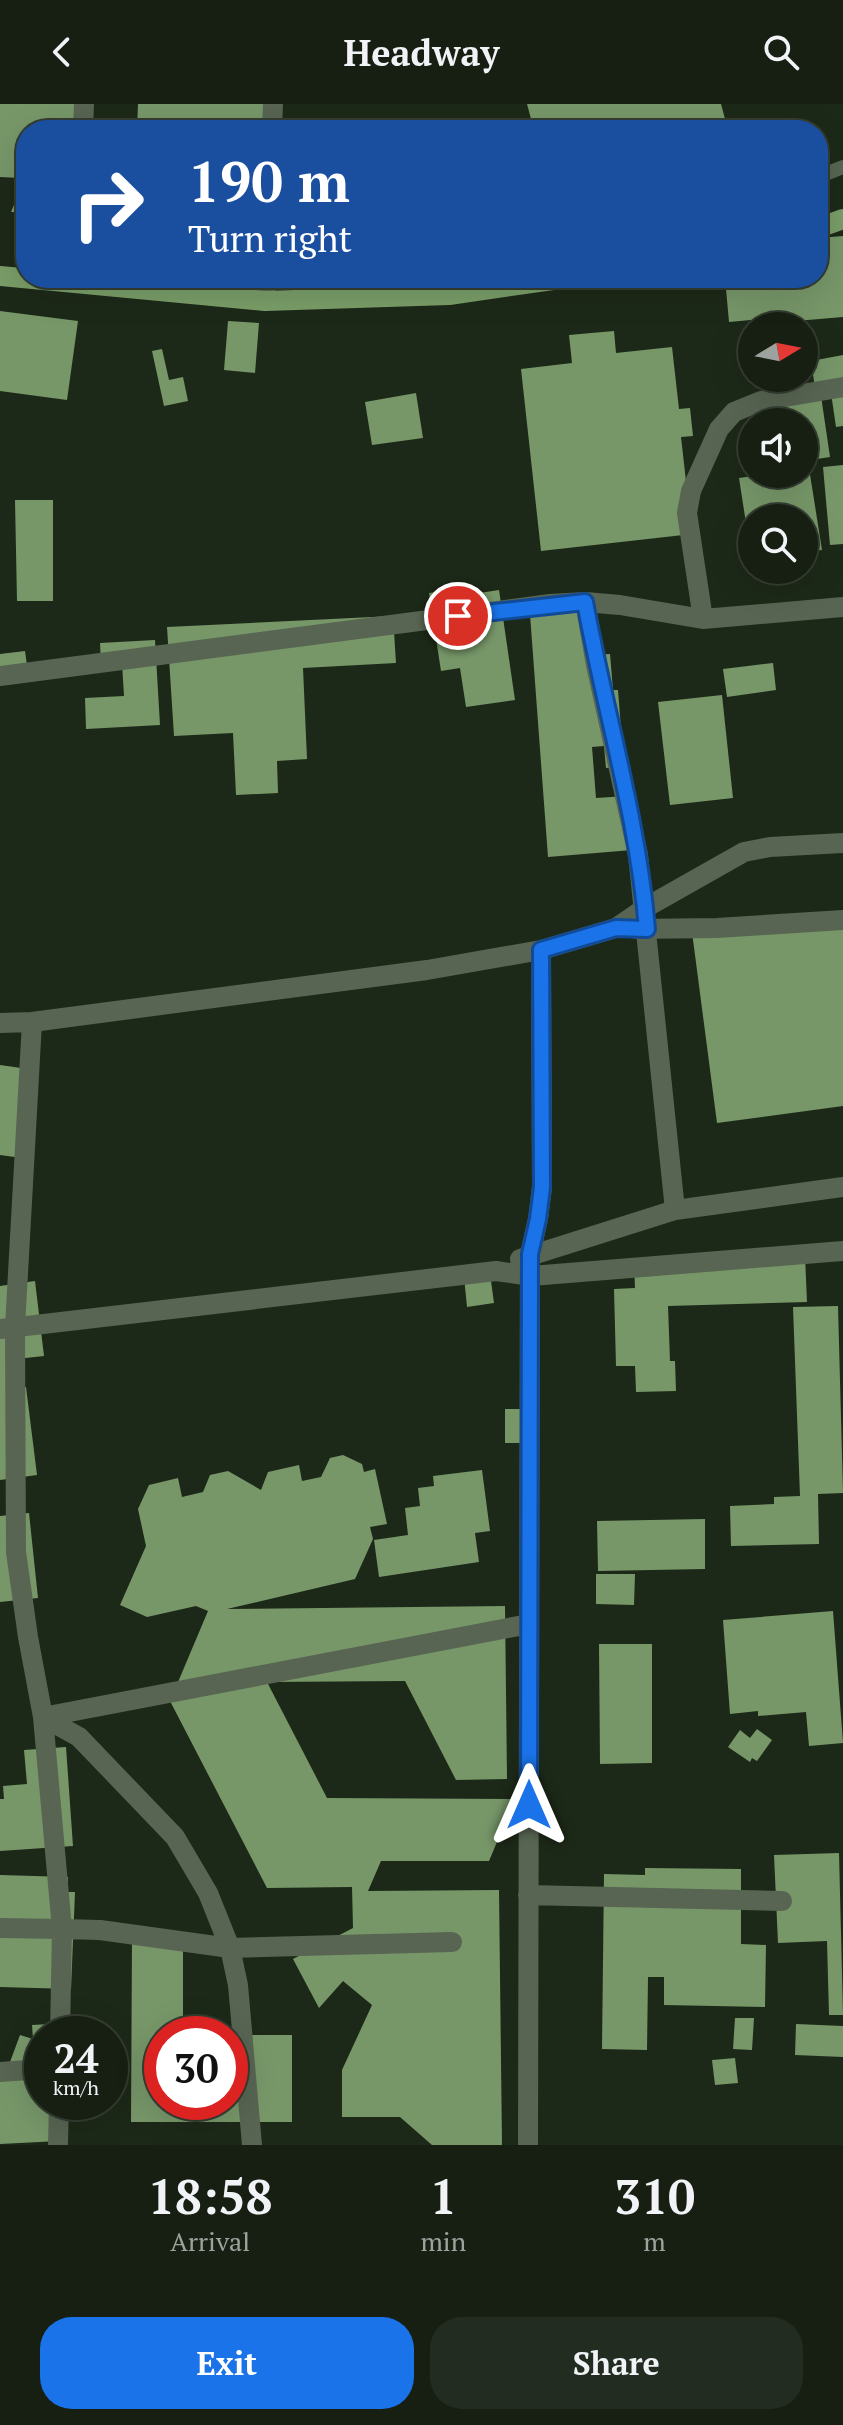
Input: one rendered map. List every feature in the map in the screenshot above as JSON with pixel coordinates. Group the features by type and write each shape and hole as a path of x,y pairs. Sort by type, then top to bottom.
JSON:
{"main road":[{"path":"143,288 265,301 449,295 498,288"}],"street":[{"path":"265,301 266,288"},
{"path":"703,619 687,513 691,491 719,429 734,412 761,401 843,387"},
{"path":"585,602 638,855 675,1210"},
{"path":"0,676 550,604 585,602 620,605 703,619 843,607"},
{"path":"616,928 744,852 770,847 843,843"},
{"path":"0,1023 32,1022 427,970 541,950 616,928 843,920"},
{"path":"528,2145 530,1254 542,1187 541,950"},
{"path":"32,1022 7,1328 8,1552 43,1717 62,1929 60,2016"},
{"path":"496,1271 530,1254 675,1210 843,1187"},
{"path":"7,1328 496,1271 531,1276 843,1251"},
{"path":"43,1717 529,1624"},
{"path":"43,1717 79,1737 175,1837 208,1893 230,1948 238,1985 252,2145"},
{"path":"528,1895 782,1901"},
{"path":"0,1928 100,1930 230,1948 452,1942"},
{"path":"0,2072 24,2070"},
{"path":"58,2145 59,2120"}],"building":[{"path":"0,104 93,104 89,120 16,120 16,178 0,177"},
{"path":"138,104 276,104 276,120 137,120"},
{"path":"527,104 721,104 725,120 531,120"},
{"path":"843,236 843,317 818,319 818,312 738,312 738,321 729,322 726,288 828,288 828,237"},
{"path":"0,311 78,321 67,400 0,391"},
{"path":"228,321 259,323 255,373 224,370"},
{"path":"614,331 616,353 672,347 679,409 690,408 693,436 681,437 692,534 541,551 521,369 572,363 569,335"},
{"path":"162,349 169,380 183,377 188,401 164,406 152,351"},
{"path":"843,355 843,426 836,427 830,386 818,388 818,360"},
{"path":"820,389 830,457 818,459 818,408 786,408 783,392 818,392"},
{"path":"416,393 423,438 372,445 365,402"},
{"path":"843,465 843,544 830,545 823,467"},
{"path":"741,488 812,488 815,504 743,504"},
{"path":"15,500 53,500 53,601 17,601"},
{"path":"818,525 822,550 818,550"},
{"path":"472,587 473,594 499,590 515,700 466,707 460,668 441,671 429,593"},
{"path":"589,596 594,655 610,654 613,690 618,690 624,767 606,768 604,746 592,747 596,798 627,796 632,850 548,857 529,601"},
{"path":"393,616 396,663 303,668 307,759 277,761 278,793 236,795 233,733 174,736 167,627"},
{"path":"155,640 160,725 86,729 85,698 124,696 122,663 101,664 100,643"},
{"path":"25,651 29,680 0,684 0,654"},
{"path":"773,663 776,690 727,697 723,669"},
{"path":"722,695 733,798 670,805 658,702"},
{"path":"843,912 843,1106 717,1123 692,932"},
{"path":"0,1065 35,1070 22,1158 0,1155"},
{"path":"805,1256 807,1302 668,1306 670,1361 675,1361 676,1391 636,1392 635,1366 616,1366 614,1289 635,1288 634,1261"},
{"path":"490,1274 494,1303 467,1307 464,1277"},
{"path":"35,1281 44,1356 16,1359 19,1388 26,1387 37,1475 0,1480 0,1286"},
{"path":"838,1306 843,1493 818,1494 819,1544 731,1546 730,1506 774,1504 774,1497 800,1496 793,1307"},
{"path":"505,1409 520,1409 520,1443 505,1443"},
{"path":"343,1455 362,1464 364,1472 375,1469 387,1524 370,1527 373,1539 355,1579 227,1609 505,1606 507,1779 456,1780 405,1681 267,1682 327,1798 515,1799 489,1861 381,1861 368,1891 499,1890 502,2145 432,2145 400,2117 342,2117 342,2070 372,2005 343,1981 319,2008 293,1959 353,1928 352,1887 267,1888 170,1701 208,1611 196,1606 147,1617 120,1605 146,1546 138,1509 149,1485 178,1478 182,1497 203,1492 210,1475 228,1471 261,1490 268,1472 299,1465 302,1481 321,1477 330,1458"},
{"path":"482,1470 490,1531 475,1533 479,1562 379,1577 374,1540 408,1535 405,1508 420,1506 418,1488 434,1486 433,1476"},
{"path":"29,1513 38,1598 0,1602 0,1516"},
{"path":"705,1519 705,1569 598,1571 597,1521"},
{"path":"596,1574 635,1574 634,1605 596,1604"},
{"path":"833,1611 843,1743 809,1746 806,1712 758,1716 758,1711 730,1714 723,1620"},
{"path":"599,1644 652,1644 652,1763 600,1764"},
{"path":"757,1729 772,1740 757,1761 752,1758 750,1762 728,1747 740,1730 750,1738"},
{"path":"66,1747 73,1846 0,1851 3,1786 27,1784 24,1750"},
{"path":"839,1853 843,2015 829,2015 827,1941 778,1943 774,1855"},
{"path":"645,1868 741,1869 741,1944 766,1945 765,2007 664,2005 664,1977 648,1977 647,2050 602,2049 604,1874 645,1875"},
{"path":"0,1875 68,1877 67,1892 75,1892 71,1989 0,1987"},
{"path":"132,1938 183,1939 183,2016 144,2016 144,2120 248,2120 248,2035 292,2035 292,2122 131,2122"},
{"path":"735,2018 754,2018 752,2050 733,2049"},
{"path":"796,2024 843,2026 843,2057 795,2055"},
{"path":"20,2035 24,2036 24,2120 67,2120 59,2141 0,2144 0,2068 10,2062"},
{"path":"735,2058 738,2083 715,2085 712,2060"}],"route":[{"path":"458,616 585,602 638,855 647,929 616,928 541,950 542,1187 530,1254 529,1805"}]}
